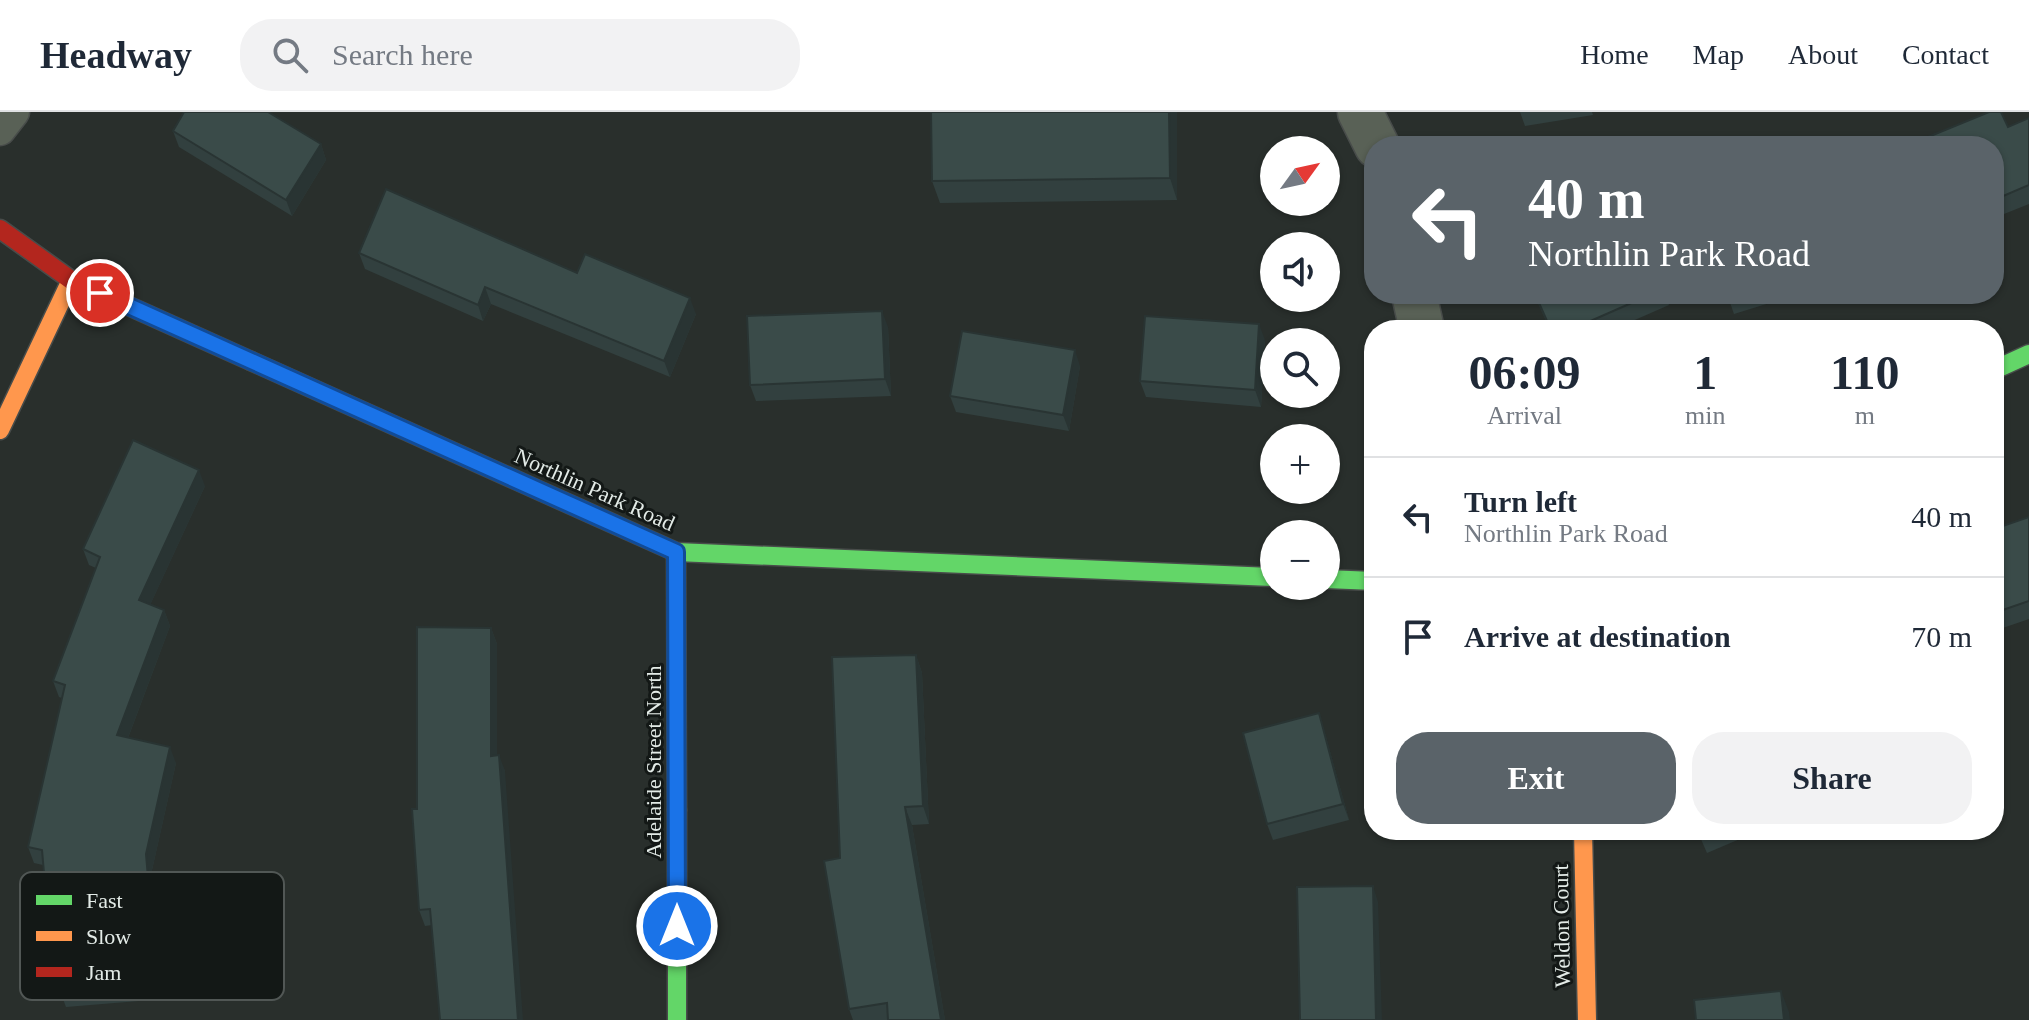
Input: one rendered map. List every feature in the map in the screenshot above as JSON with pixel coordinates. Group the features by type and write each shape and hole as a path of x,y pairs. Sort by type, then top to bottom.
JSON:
{"street":[{"path":"1360,112 1372,136"},
{"name":"Northlin Park Road","path":"0,229 71,280 676,552 1260,576"},
{"path":"0,430 71,280"},
{"path":"2004,365 2029,354"},
{"name":"Adelaide Street North","path":"676,552 677,1020"},
{"path":"1340,580 1364,581"},
{"name":"Weldon Court","path":"1583,840 1587,1020"}],"lane":[{"path":"0,130 14,112"}],"building":[{"path":"184,112 268,112 321,144 286,200 173,131"},
{"path":"931,112 1169,112 1170,178 932,181"},
{"path":"1989,112 2001,112 2008,127 2029,118 2029,185 2004,196 2004,136 1930,136"},
{"path":"386,189 577,273 585,254 690,298 664,361 485,287 478,305 359,253"},
{"path":"1539,304 1629,304 1593,320 1547,320"},
{"path":"882,311 885,379 750,385 747,316"},
{"path":"1145,316 1259,324 1255,390 1140,381"},
{"path":"962,331 1075,350 1063,415 950,396"},
{"path":"133,440 199,470 139,600 164,610 117,735 170,747 146,854 148,872 44,872 42,850 28,847 65,685 53,681 100,557 83,549"},
{"path":"2029,517 2029,601 2004,610 2004,526"},
{"path":"417,627 491,628 491,756 499,755 518,1020 440,1020 430,909 419,910 412,809 417,809"},
{"path":"916,655 923,806 905,807 941,1020 888,1020 887,1003 849,1009 824,861 840,858 832,657"},
{"path":"1319,713 1343,804 1267,824 1243,733"},
{"path":"1373,886 1376,1020 1300,1020 1297,887"},
{"path":"1781,991 1784,1020 1696,1020 1694,1000"}],"traffic: fast":[{"path":"2004,365 2029,354"},
{"path":"251,361 676,552 1260,576"},
{"path":"1340,580 1364,581"},
{"path":"677,810 677,1020"}],"traffic: slow":[{"path":"0,430 71,280"},
{"path":"676,552 677,810"},
{"path":"1583,840 1587,1020"}],"traffic: jam":[{"path":"0,229 71,280 251,361"}],"route":[{"path":"100,293 676,552 677,926"}]}
